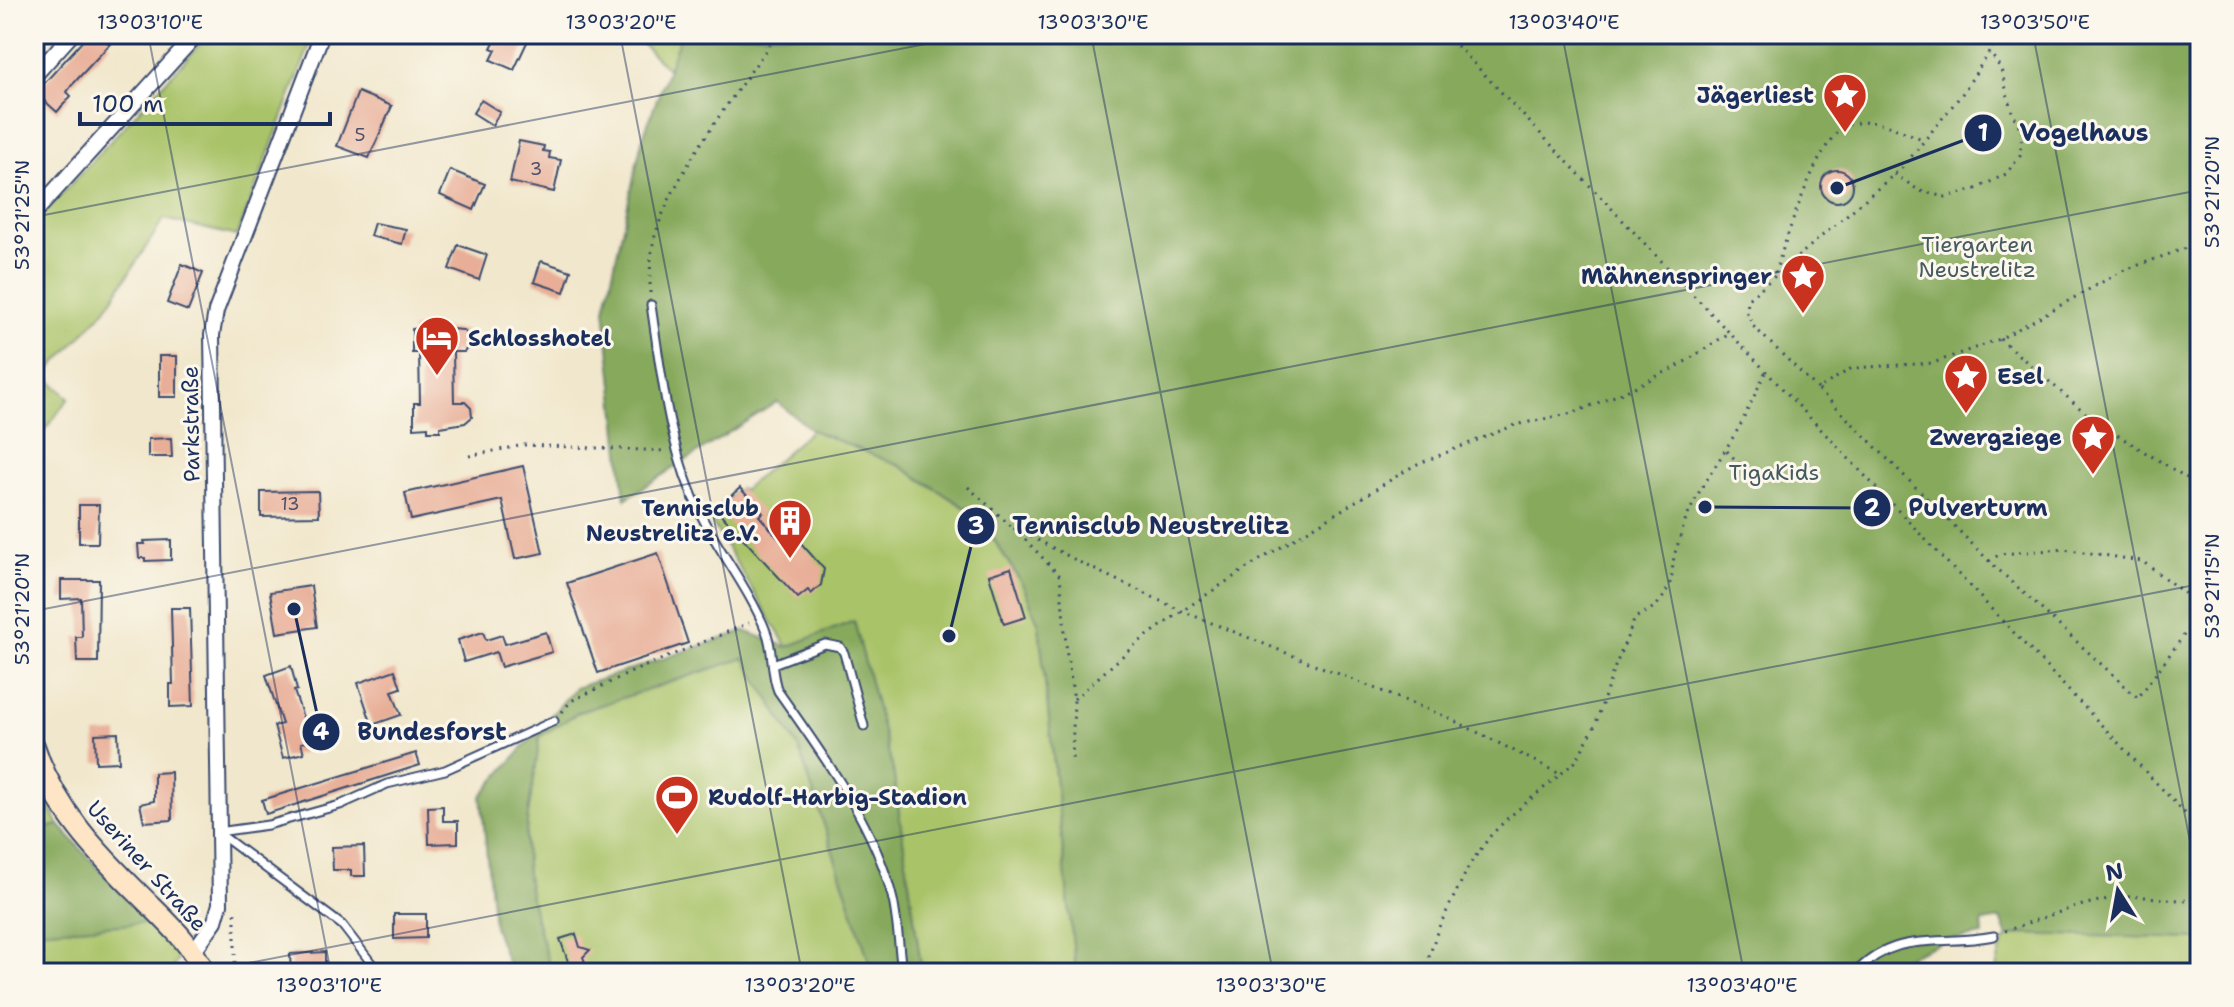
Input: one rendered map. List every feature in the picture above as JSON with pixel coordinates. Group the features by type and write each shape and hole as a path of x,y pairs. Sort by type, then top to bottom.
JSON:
{"main road":[{"name":"Useriner Straße","path":"34,746 50,786 68,817 94,849 193,952 205,973"}],"street":[{"path":"34,76 72,34"},
{"path":"35,209 197,34"},
{"name":"Parkstraße","path":"193,952 215,921 220,904 212,335 216,311 322,34"}],"lane":[{"path":"651,305 667,418 689,487 703,519 768,634 778,691 841,787 875,850 892,897 902,973"},
{"path":"773,664 825,644 833,643 840,647 864,726"},
{"path":"218,832 268,825 340,805 387,784 445,770 554,721"},
{"path":"218,832 342,925 379,973"},
{"path":"1855,973 1872,956 1889,947 1917,941 1994,936"}],"path":[{"path":"651,305 650,275 654,243 663,216 692,159 777,34"},
{"path":"1446,34 2200,829"},
{"path":"2001,34 1962,94 1925,140 1894,174 1748,299 1747,313 1753,326 1989,561 2138,698 2200,613"},
{"path":"1894,174 1920,191 1945,197 1976,189 2006,174 2020,156 2022,132 2011,109 2001,69 1990,52"},
{"path":"1774,275 1800,199 1826,145 1845,126 1876,122 1925,140"},
{"path":"1818,389 1852,368 1933,363 2000,339 2122,271 2200,243"},
{"path":"1074,699 1136,644 1182,611 1415,465 1515,425 1573,413 1622,393 1680,365 1729,333"},
{"path":"2000,339 2096,422 2200,486"},
{"path":"1432,973 1429,957 1438,929 1470,864 1508,818 1575,762 1595,726 1635,618 1656,606 1664,596 1671,581 1674,556 1686,519 1698,494 1727,451 1766,371"},
{"path":"469,456 524,445 676,452"},
{"path":"1727,451 1746,471"},
{"path":"968,487 1060,576 1074,699 1072,761"},
{"path":"1011,526 1182,611 1451,719 1560,774"},
{"path":"1989,561 2000,554 2064,549 2142,561 2200,605"},
{"path":"554,721 571,701 636,670 760,619"},
{"path":"1994,936 2098,901 2139,897 2200,900"},
{"path":"220,904 235,912 235,973"}],"green space":[{"path":"209,34 314,34 237,236 164,219 106,309 45,375 69,398 34,444 34,219 37,221"},
{"path":"632,34 681,34 670,71"},
{"path":"681,34 2200,34 2200,939 2020,934 2008,937 2001,919 1982,922 1983,935 1945,941 1881,968 1878,973 1076,973 1039,625 1024,587 980,517 900,466 812,430 777,402 625,499 605,309 642,140"},
{"path":"812,430 900,466 979,517 1024,587 1039,625 1076,973 922,973 893,770 854,621 787,647 710,519 718,512 716,509 740,488 743,490"},
{"path":"854,621 893,770 922,973 873,973 799,749 744,658 579,712 539,737 525,847 532,905 552,973 511,973 494,926 481,796 575,688 745,631 787,647"},
{"name":"Rudolf-Harbig-Stadion","path":"744,658 799,749 873,973 552,973 532,905 525,847 539,737 579,712"},
{"path":"34,773 59,825 34,831"},
{"path":"59,825 148,923 34,931 34,831"},
{"path":"148,923 171,943 180,956 169,973 34,973 34,931"},
{"path":"2020,934 2200,939 2200,973 1995,973 2002,945 2008,937"}],"building":[{"path":"89,34 114,34 107,42 110,44 72,85 67,92 71,96 57,112 37,94 38,90"},
{"path":"503,34 520,34 529,38 514,70 491,60 496,50 491,48 497,36 501,38"},
{"path":"358,92 392,106 369,158 337,146"},
{"path":"481,100 500,112 492,125 473,113"},
{"path":"519,141 544,146 543,151 550,152 549,158 561,160 554,192 510,182"},
{"path":"450,170 485,184 474,210 440,195"},
{"path":"1837,170 1848,175 1853,186 1848,197 1837,202 1826,197 1821,186 1826,175"},
{"path":"374,223 406,229 402,244 370,236"},
{"path":"458,245 487,255 479,280 449,269"},
{"path":"541,261 571,271 564,292 534,282"},
{"path":"182,264 203,273 188,311 167,303"},
{"name":"Schlosshotel","path":"438,325 438,328 463,330 470,337 470,345 464,352 453,352 454,402 465,402 471,408 472,417 465,423 440,427 440,431 428,431 428,427 414,428 414,403 420,403 419,353 412,353 412,329"},
{"path":"159,356 177,356 177,397 159,397"},
{"path":"171,438 172,457 148,457 148,439"},
{"path":"523,466 543,553 515,559 502,500 411,520 405,493"},
{"name":"Tennisclub Neustrelitz e.V.","path":"740,488 763,513 759,516 790,551 800,542 824,569 821,585 811,594 808,590 798,598 716,509"},
{"path":"318,491 319,516 261,517 261,492"},
{"path":"79,505 99,505 98,543 79,543"},
{"path":"171,540 171,560 145,561 145,558 139,558 138,544"},
{"path":"658,553 688,643 598,673 567,583"},
{"path":"1011,568 1026,617 1004,624 989,575"},
{"path":"61,580 99,580 98,662 77,662 76,637 82,637 81,598 61,599"},
{"path":"311,586 317,627 277,633 270,592"},
{"path":"171,608 190,608 193,706 170,707 170,684 173,684"},
{"path":"483,632 486,640 502,635 505,644 546,632 552,652 501,667 496,652 464,662 458,640"},
{"path":"291,666 297,690 294,691 311,741 301,743 304,753 283,758 274,726 282,724 266,675"},
{"path":"395,670 401,688 392,691 401,715 372,725 358,683"},
{"path":"118,733 119,762 96,763 95,734"},
{"path":"416,753 420,765 266,814 262,800"},
{"path":"171,772 172,820 144,822 140,804 154,801 154,773"},
{"path":"443,806 443,821 458,821 458,843 429,844 428,807"},
{"path":"364,846 365,876 351,876 351,870 333,870 332,847"},
{"path":"394,914 426,914 426,938 394,939"},
{"path":"576,934 580,947 590,950 583,957 585,962 570,967 560,939"},
{"path":"325,952 325,973 291,973 290,954"}],"place":[{"name":"Jägerliest","path":"1845,134"},
{"name":"Vogelhaus","path":"1837,188"},
{"name":"Mähnenspringer","path":"1803,315"},
{"name":"Schlosshotel","path":"437,377"},
{"name":"Esel","path":"1966,415"},
{"name":"Zwergziege","path":"2093,476"},
{"name":"Pulverturm","path":"1705,507"},
{"name":"Tennisclub Neustrelitz e.V.","path":"790,560"},
{"name":"Bundesforst","path":"294,609"},
{"name":"Tennisclub Neustrelitz","path":"949,636"},
{"name":"Rudolf-Harbig-Stadion","path":"677,836"}],"park label":[{"name":"Tiergarten Neustrelitz","path":"1977,256"},
{"name":"TigaKids","path":"1774,472"}]}
